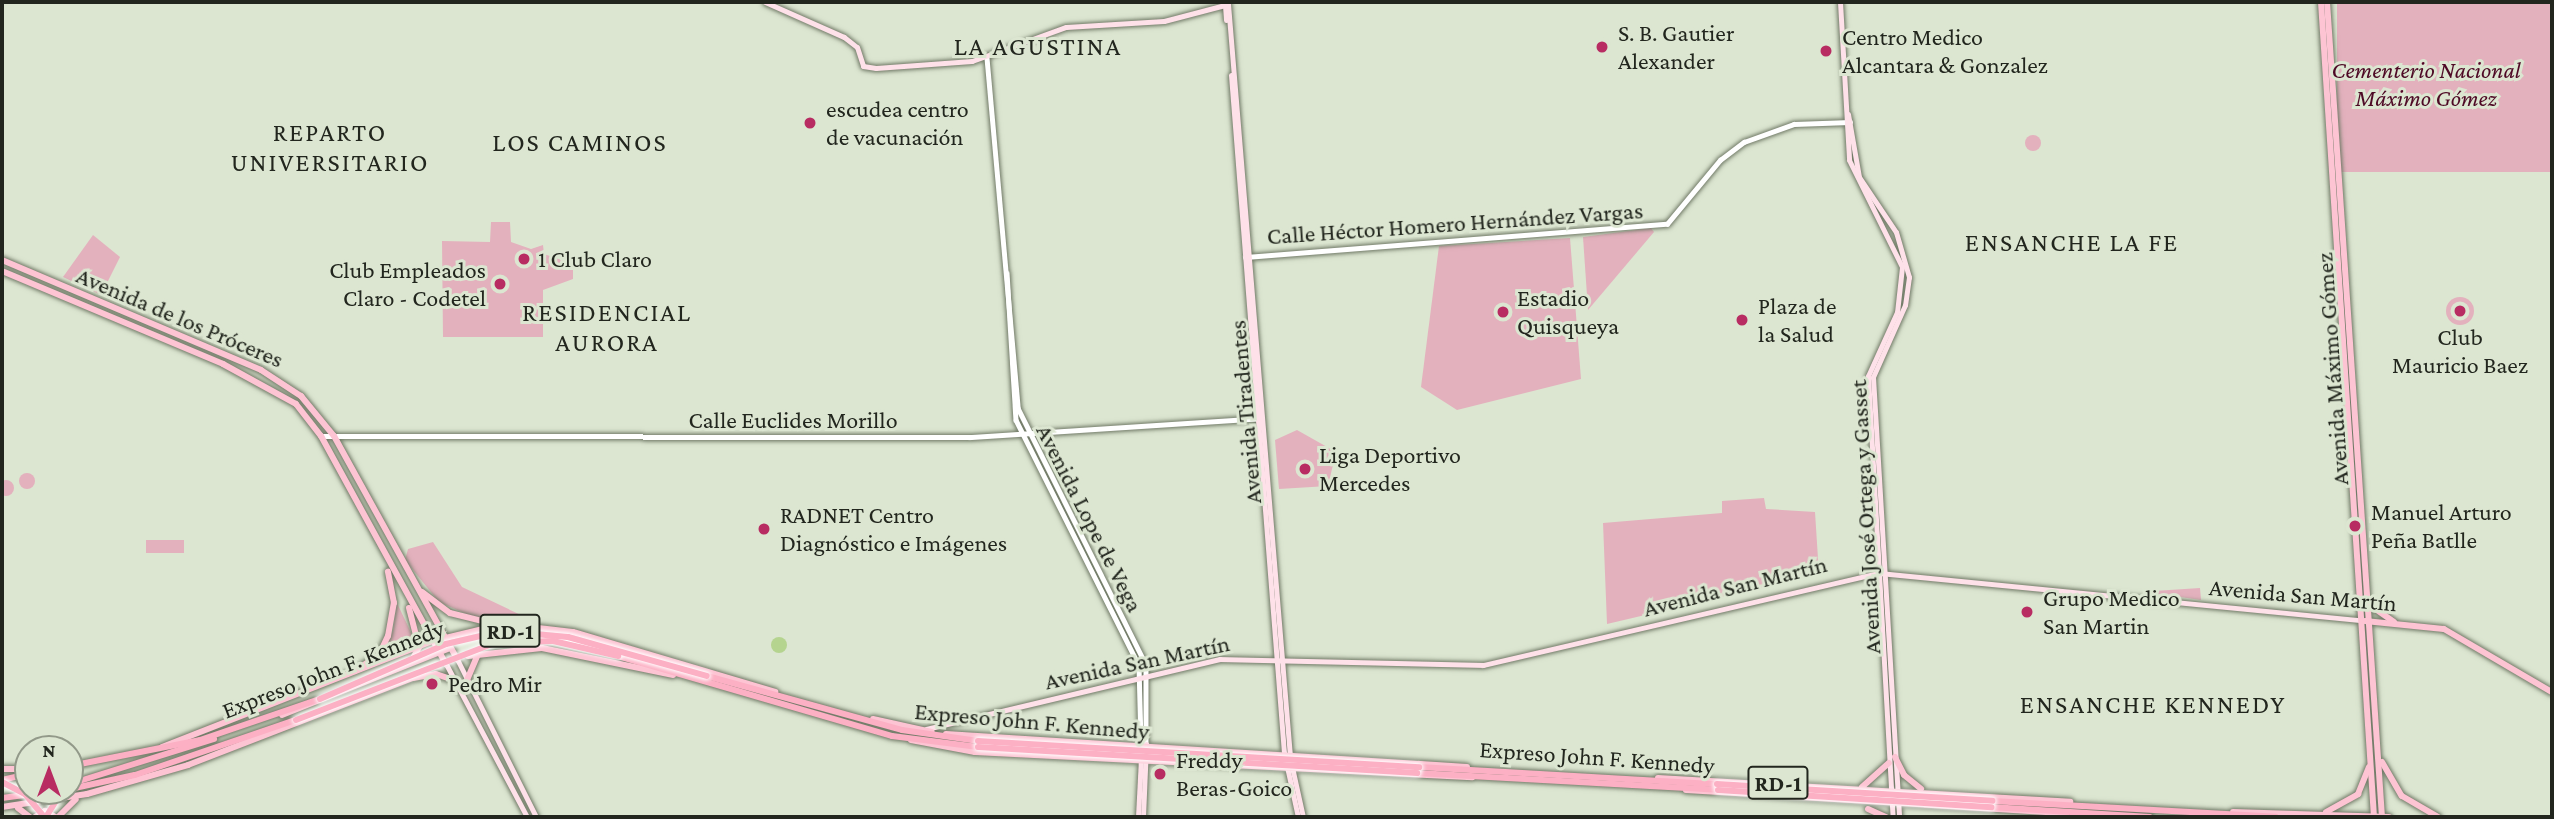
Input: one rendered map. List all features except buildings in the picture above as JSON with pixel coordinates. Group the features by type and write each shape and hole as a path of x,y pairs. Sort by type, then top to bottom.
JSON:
{"highway":[{"name":"Expreso John F. Kennedy","path":"84,763 229,732 282,715 446,644 502,631 568,637 873,719 915,733 978,744"},
{"name":"Expreso John F. Kennedy","path":"84,784 135,775 296,720 495,643 553,641 618,656 906,739 1418,770 1474,777 1681,789 1717,787"},
{"path":"84,782 188,749 229,732"},
{"name":"Expreso John F. Kennedy","path":"1418,770 1467,767 1658,778 1717,787 2150,817"},
{"path":"135,775 159,773"},
{"path":"2,781 25,794 45,817"},
{"name":"Expreso John F. Kennedy","path":"1992,804 2070,802 2276,817"}],"main road":[{"path":"765,2 844,37 857,47 863,66 987,58 1066,27 1164,20 1227,3"},
{"name":"Avenida José Ortega y Gasset","path":"1840,2 1848,122 1859,177 1896,232 1909,277 1905,305 1873,377 1889,763 1894,789"},
{"name":"Avenida Máximo Gómez","path":"2320,2 2374,753 2382,817"},
{"name":"Avenida Máximo Gómez","path":"2327,2 2367,603 2364,621"},
{"name":"Avenida Tiradentes","path":"1227,3 1286,753 1301,817"},
{"name":"Avenida de los Próceres","path":"2,260 275,377 313,406 334,436 457,659"},
{"name":"Avenida de los Próceres","path":"2,271 275,389 321,436 386,563 446,664"},
{"path":"304,695 379,655 393,614 386,563"},
{"name":"Avenida José Ortega y Gasset","path":"1882,573 1895,757 1893,817"},
{"name":"Avenida San Martín","path":"920,729 1220,659 1483,665 1882,573 2396,623 2453,633 2552,692"},
{"path":"411,579 450,613 520,624"},
{"path":"405,668 419,647 407,600"},
{"path":"2367,603 2396,623"},
{"name":"RD-1","path":"158,749 304,695 433,641 493,626 520,624 600,639 775,692"},
{"path":"493,626 483,630 484,644 502,648"},
{"path":"282,715 450,648"},
{"name":"RD-1","path":"2,807 87,794 159,773 457,659 502,648 561,649 678,675"},
{"path":"467,680 479,653"},
{"path":"457,659 537,817"},
{"path":"446,664 527,817"},
{"path":"413,678 436,674 456,681"},
{"name":"RD-1","path":"873,719 920,729 1467,767"},
{"name":"RD-1","path":"906,739 975,752 1342,773 1474,777"},
{"path":"1091,741 1129,752 1091,759"},
{"name":"Avenida Lope de Vega","path":"1141,817 1144,743"},
{"path":"1195,747 1157,754 1195,764"},
{"path":"1239,767 1277,761 1240,750"},
{"path":"2312,814 2338,809 2358,794 2374,753"},
{"path":"2374,753 2402,796 2438,817"},
{"name":"Avenida Máximo Gómez","path":"2374,753 2374,817"},
{"path":"1342,773 1304,763 1309,757 1343,757"},
{"path":"1895,757 1908,780 1933,792"},
{"path":"1860,788 1889,763"},
{"name":"RD-1","path":"1658,778 1894,789 2070,802"},
{"path":"1840,787 1878,797 1840,804"},
{"name":"RD-1","path":"1681,789 1840,804 1949,810 2072,812"},
{"path":"1949,793 1916,795 1911,801 1949,810"},
{"path":"35,817 45,811 57,817 87,794"},
{"path":"1849,804 1886,817"},
{"path":"2,807 30,817"},
{"name":"Avenida José Ortega y Gasset","path":"1895,807 1899,817"},
{"path":"1908,817 1925,808"},
{"name":"RD-1","path":"2233,812 2389,817"}],"street":[{"name":"Avenida Lope de Vega","path":"987,58 1018,408 1026,436 1146,676 1144,743"},
{"name":"Calle Héctor Homero Hernández Vargas","path":"1247,257 1667,224 1720,160 1744,142 1794,124 1848,122"},
{"name":"Calle Euclides Morillo","path":"321,436 1026,436 1261,418"}],"green space":[{"name":"Cementerio Nacional Máximo Gómez","path":"2337,2 2552,2 2552,172 2337,172"},
{"path":"2033,135 2039,137 2039,149 2033,151 2027,149 2025,143 2027,137"},
{"name":"Club Empleados Claro - Codetel","path":"491,222 510,222 511,242 531,249 543,245 544,254 573,264 573,279 543,290 543,337 443,337 442,241 490,242"},
{"path":"1651,228 1654,232 1588,310 1583,237"},
{"path":"93,235 120,257 101,295 63,277"},
{"name":"Estadio Quisqueya","path":"1570,238 1581,379 1457,410 1421,387 1439,246"},
{"name":"Club Mauricio Baez","path":"2460,297 2470,301 2474,311 2470,321 2460,325 2450,321 2446,311 2450,301"},
{"name":"Liga Deportivo Mercedes","path":"1297,430 1336,452 1328,486 1279,489 1275,440"},
{"path":"27,473 33,475 33,487 27,489 21,487 19,481 21,475"},
{"path":"6,480 12,482 12,494 6,496 0,494 -2,488 0,482"},
{"path":"1764,498 1766,509 1815,512 1819,574 1607,624 1603,523 1722,513 1722,501"},
{"path":"146,540 184,540 184,553 146,553"},
{"path":"433,542 462,587 525,617 478,619 439,602 405,560 408,549"},
{"path":"2200,588 2201,600 2152,593 2154,591"},
{"path":"397,603 416,643 379,658 393,631"}],"shaded area":[{"path":"779,637 785,639 785,651 779,653 773,651 771,645 773,639"}],"place":[{"name":"S. B. Gautier Alexander","path":"1602,47"},
{"name":"Centro Medico Alcantara & Gonzalez","path":"1826,51"},
{"name":"escudea centro de vacunación","path":"810,123"},
{"name":"1 Club Claro","path":"524,259"},
{"name":"Club Empleados Claro - Codetel","path":"500,284"},
{"name":"Club Mauricio Baez","path":"2460,311"},
{"name":"Estadio Quisqueya","path":"1503,312"},
{"name":"Plaza de la Salud","path":"1742,320"},
{"name":"Liga Deportivo Mercedes","path":"1305,469"},
{"name":"Manuel Arturo Peña Batlle","path":"2355,526"},
{"name":"RADNET Centro Diagnóstico e Imágenes","path":"764,529"},
{"name":"Grupo Medico San Martin","path":"2027,612"},
{"name":"Pedro Mir","path":"432,684"},
{"name":"Freddy Beras-Goico","path":"1160,774"}],"district":[{"name":"LA AGUSTINA","path":"1038,47"},
{"name":"LOS CAMINOS","path":"580,143"},
{"name":"REPARTO UNIVERSITARIO","path":"330,148"},
{"name":"ENSANCHE LA FE","path":"2072,243"},
{"name":"RESIDENCIAL AURORA","path":"607,328"},
{"name":"ENSANCHE KENNEDY","path":"2153,705"}]}
